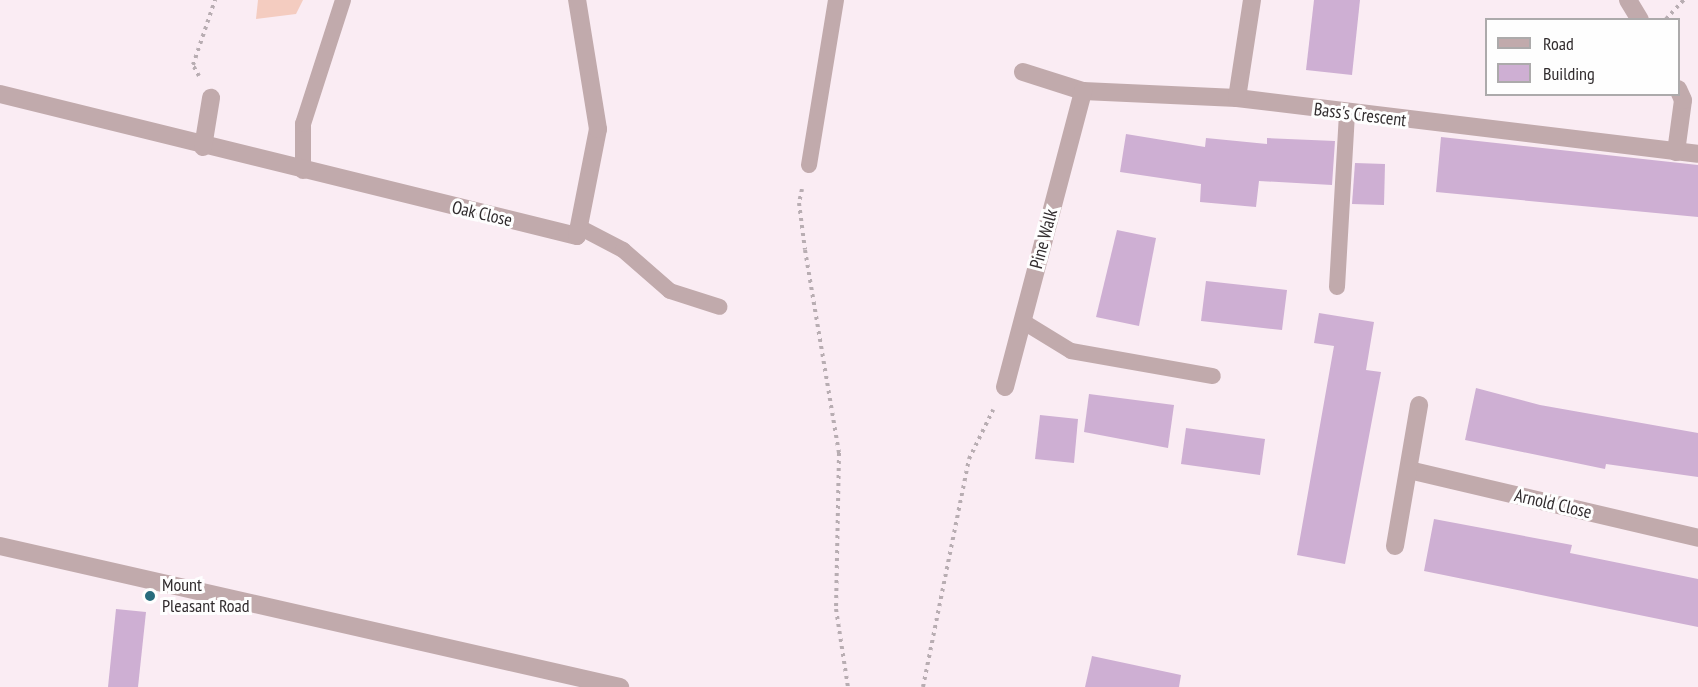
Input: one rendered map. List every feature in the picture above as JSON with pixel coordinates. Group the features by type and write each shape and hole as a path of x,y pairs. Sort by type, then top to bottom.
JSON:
{"street":[{"path":"577,0 598,129 579,227"},
{"path":"1237,98 1252,0"},
{"path":"1628,0 1639,18"},
{"name":"Bass's Crescent","path":"1023,72 1083,91 1237,98 1347,114 1698,154"},
{"name":"Pine Walk","path":"1005,387 1083,91"},
{"path":"1676,152 1683,100 1680,93"},
{"name":"Oak Close","path":"0,94 203,147 577,236 579,227"},
{"path":"203,147 211,98"},
{"path":"1395,546 1419,405"},
{"name":"Arnold Close","path":"1409,470 1698,537"},
{"path":"0,546 620,687"}],"lane":[{"path":"303,171 303,124 343,0"},
{"path":"809,165 836,0"},
{"path":"1337,287 1347,114"},
{"path":"579,227 623,250 670,291 720,307"},
{"path":"1022,321 1071,351 1214,376"}],"path":[{"path":"211,98 193,65 215,0"},
{"path":"1667,18 1684,0"},
{"path":"809,165 799,203 838,441 836,609 848,687"},
{"path":"923,687 969,459 1005,387"}],"shaded area":[{"path":"258,0 303,0 296,14 256,19"}],"building":[{"path":"1314,0 1360,0 1352,75 1306,70"},
{"path":"1126,134 1205,147 1206,138 1267,144 1267,138 1335,141 1332,185 1259,181 1256,207 1200,202 1201,184 1120,172"},
{"path":"1441,137 1698,165 1698,217 1436,192"},
{"path":"1355,163 1385,164 1384,205 1352,204"},
{"path":"1117,230 1156,238 1139,326 1096,317"},
{"path":"1206,281 1287,290 1282,330 1201,321"},
{"path":"1319,313 1374,322 1366,370 1381,372 1345,564 1297,555 1334,346 1314,343"},
{"path":"1476,388 1540,405 1698,433 1698,477 1606,464 1605,469 1465,440"},
{"path":"1089,394 1174,405 1168,448 1084,432"},
{"path":"1040,415 1078,419 1074,463 1035,459"},
{"path":"1186,428 1265,439 1260,475 1181,464"},
{"path":"1434,519 1572,545 1570,553 1698,579 1698,627 1424,571"},
{"path":"116,609 146,612 138,687 108,687"},
{"path":"1092,656 1181,675 1179,687 1085,687"}],"place":[{"name":"Mount Pleasant Road","path":"150,596"}]}
